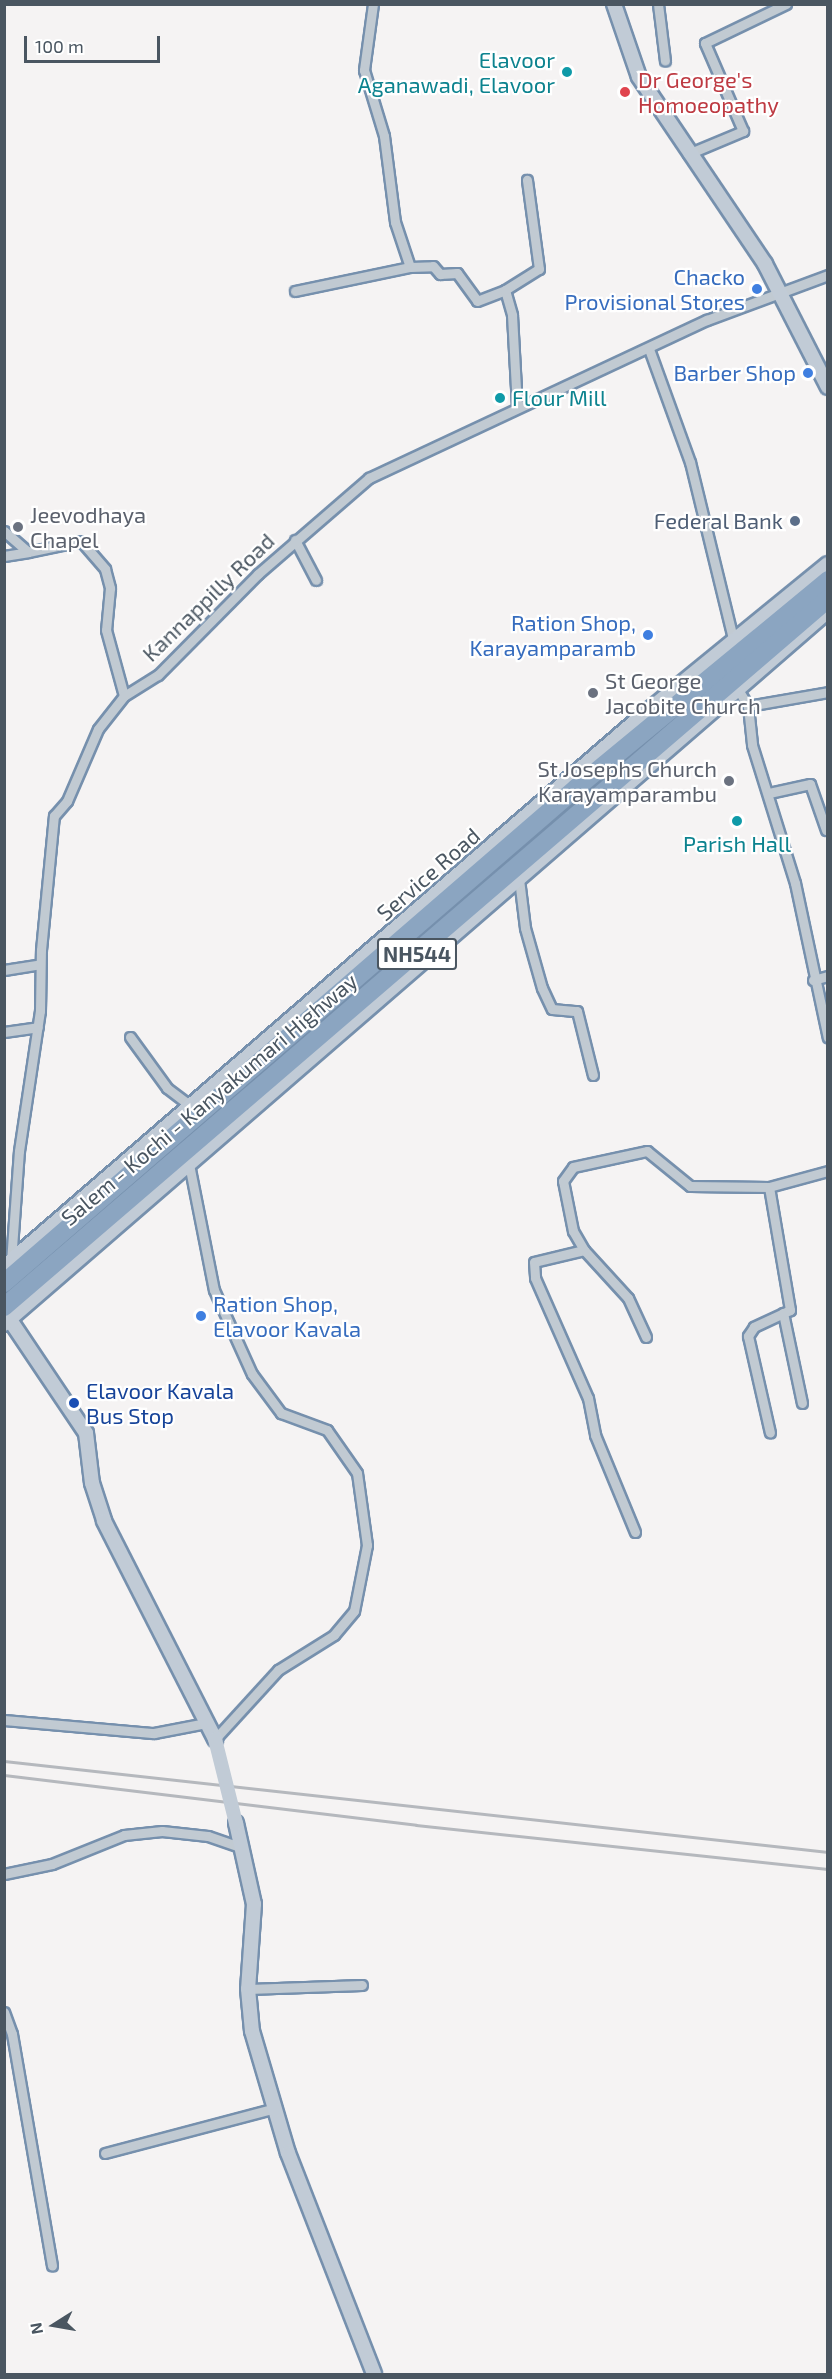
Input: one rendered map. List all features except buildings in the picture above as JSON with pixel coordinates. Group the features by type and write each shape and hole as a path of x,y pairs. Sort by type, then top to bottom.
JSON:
{"highway":[{"name":"Salem - Kochi - Kanyakumari Highway","path":"8,1273 576,788 828,580"},
{"name":"Salem - Kochi - Kanyakumari Highway","path":"6,1315 828,599"}],"street":[{"path":"373,4 364,70 384,136 395,222 410,267"},
{"path":"614,4 639,77 688,154 765,264 778,296 828,387"},
{"path":"658,4 665,61"},
{"path":"688,154 743,131 705,43 786,4"},
{"path":"295,291 410,267 433,266 440,274 457,273 477,301 505,290 539,269 527,180"},
{"name":"Kannappilly Road","path":"8,1273 19,1151 38,1028 40,964 54,816 68,801 98,729 124,696 158,675 295,540 369,478 707,320 778,296 828,275"},
{"path":"505,290 512,315 517,408"},
{"path":"649,349 690,462 733,639"},
{"path":"4,531 28,552"},
{"path":"295,540 316,580"},
{"path":"4,556 81,541 105,569 110,588 106,630 124,696"},
{"name":"Service Road","path":"8,1273 191,1106 733,639 828,564"},
{"path":"374,2374 288,2153 252,2031 248,1989 254,1904 215,1739 104,1521 92,1483 86,1433 6,1315 189,1164 740,691 828,611"},
{"path":"740,691 748,706 752,745 769,793 795,883 813,980 828,1038"},
{"path":"748,706 828,692"},
{"path":"769,793 811,785 826,830"},
{"path":"519,879 525,928 542,988 552,1009 577,1011 594,1075"},
{"path":"4,970 40,964"},
{"path":"813,980 828,976"},
{"path":"4,1032 38,1028"},
{"path":"130,1038 166,1089 191,1106"},
{"path":"646,1338 628,1298 584,1250 573,1231 563,1181 573,1167 647,1151 690,1185 769,1187 828,1171"},
{"path":"189,1164 214,1290 252,1374 281,1413 327,1430 357,1473 367,1545 354,1611 334,1635 279,1670 215,1739"},
{"path":"769,1187 787,1281 790,1310 754,1327 748,1336 770,1433"},
{"path":"584,1250 534,1262 535,1278 588,1398 595,1435 635,1532"},
{"path":"783,1313 802,1403"},
{"path":"4,1720 154,1733 206,1722"},
{"path":"4,1874 52,1864 124,1835 143,1833 208,1836 242,1848"},
{"path":"248,1989 362,1985"},
{"path":"4,2012 12,2034 52,2266"},
{"path":"105,2153 275,2108"}],"railway":[{"path":"4,1761 828,1852"},
{"path":"4,1775 416,1825 828,1869"}],"place":[{"name":"Elavoor Aganawadi, Elavoor","path":"567,72"},
{"name":"Dr George's Homoeopathy","path":"625,92"},
{"name":"Chacko Provisional Stores","path":"757,289"},
{"name":"Barber Shop","path":"808,373"},
{"name":"Flour Mill","path":"500,398"},
{"name":"Federal Bank","path":"795,521"},
{"name":"Jeevodhaya Chapel","path":"18,527"},
{"name":"Ration Shop, Karayamparamb","path":"648,635"},
{"name":"St George Jacobite Church","path":"593,693"},
{"name":"St Josephs Church Karayamparambu","path":"729,781"},
{"name":"Parish Hall","path":"737,821"},
{"name":"Ration Shop, Elavoor Kavala","path":"201,1316"},
{"name":"Elavoor Kavala Bus Stop","path":"74,1403"}]}
